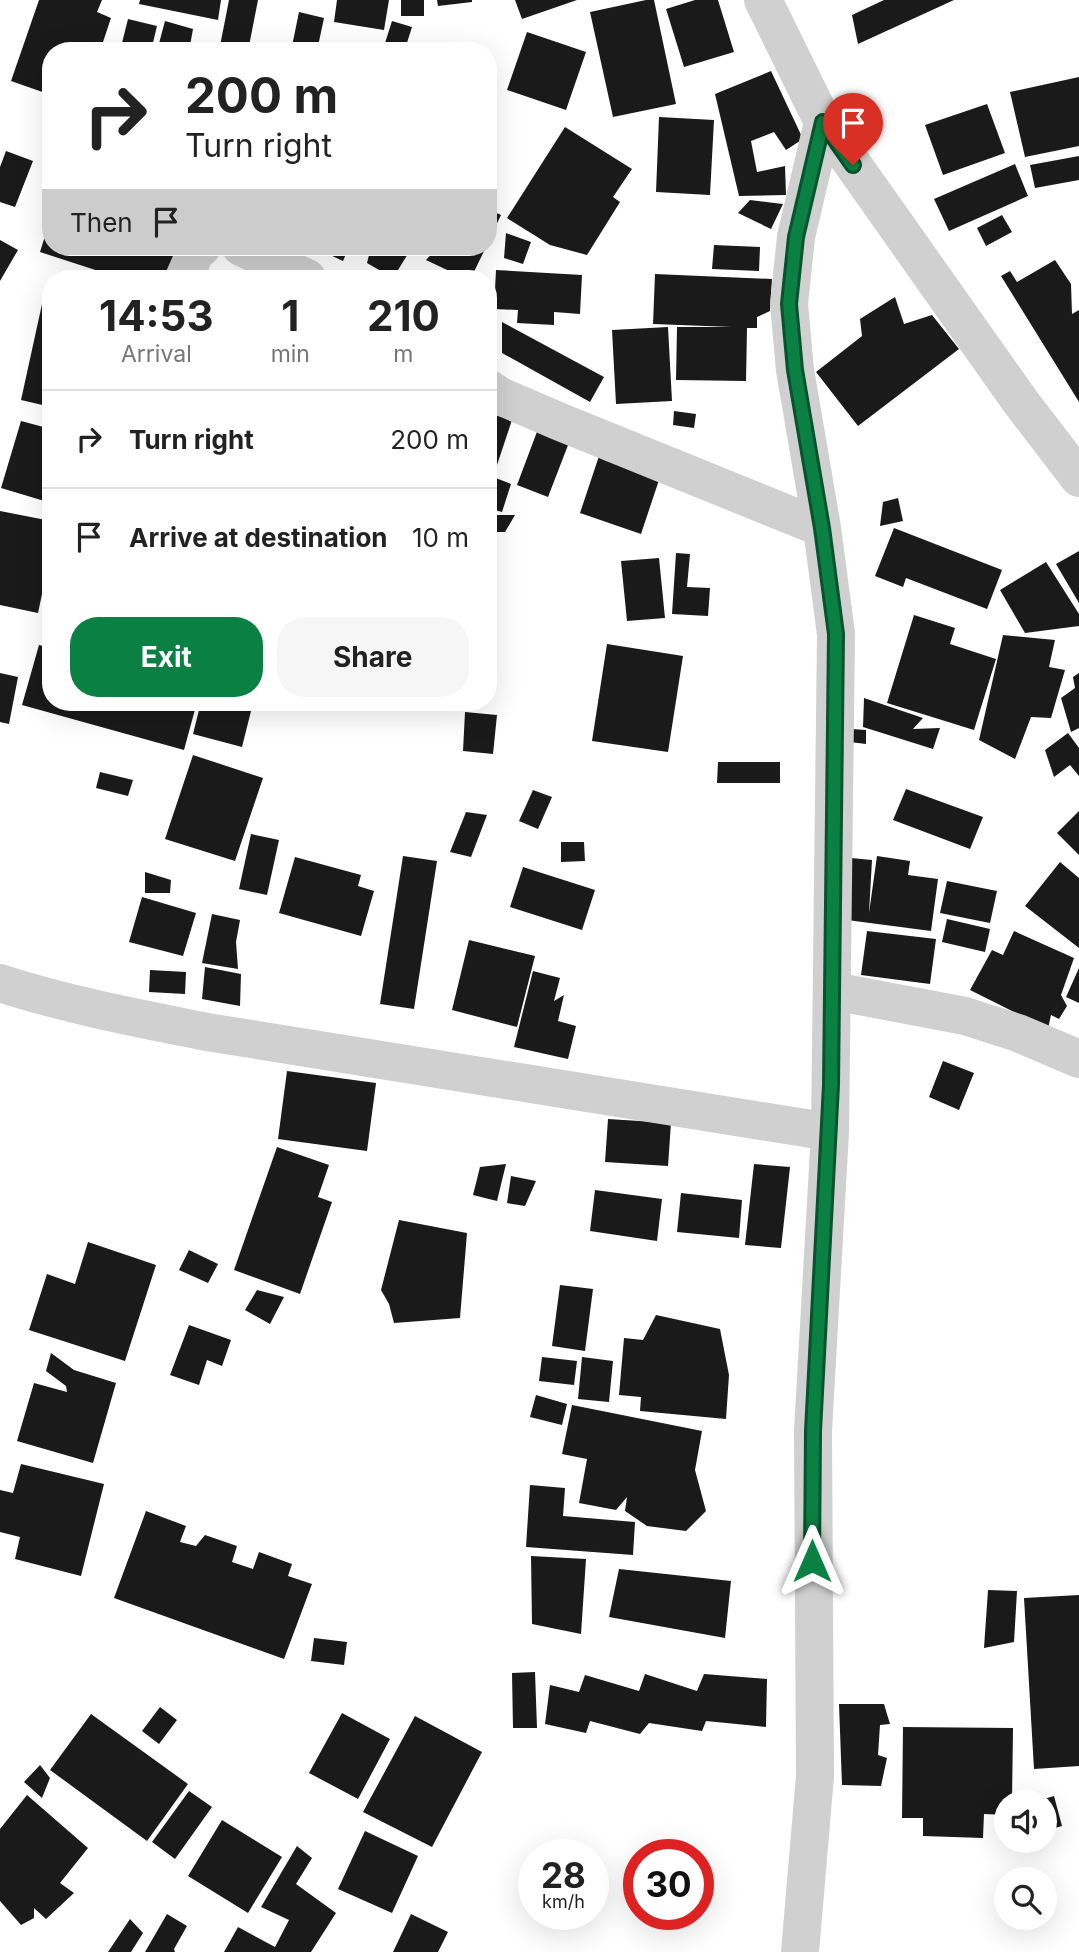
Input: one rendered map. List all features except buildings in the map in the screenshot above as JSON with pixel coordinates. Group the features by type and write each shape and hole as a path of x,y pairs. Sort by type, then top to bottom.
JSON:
{"street":[{"path":"763,0 823,122 1020,401 1079,478"},
{"path":"800,1952 815,1776 813,1431 830,1132 836,634 822,528 795,370 789,304 796,237 823,122"},
{"path":"260,256 290,270"},
{"path":"497,394 822,528"},
{"path":"0,984 113,1013 207,1031 830,1132"},
{"path":"833,990 965,1016 1018,1033 1079,1059"}],"route":[{"path":"812,1561 813,1431 830,1132 836,634 822,528 795,370 789,304 796,237 823,122 853,165"}]}
